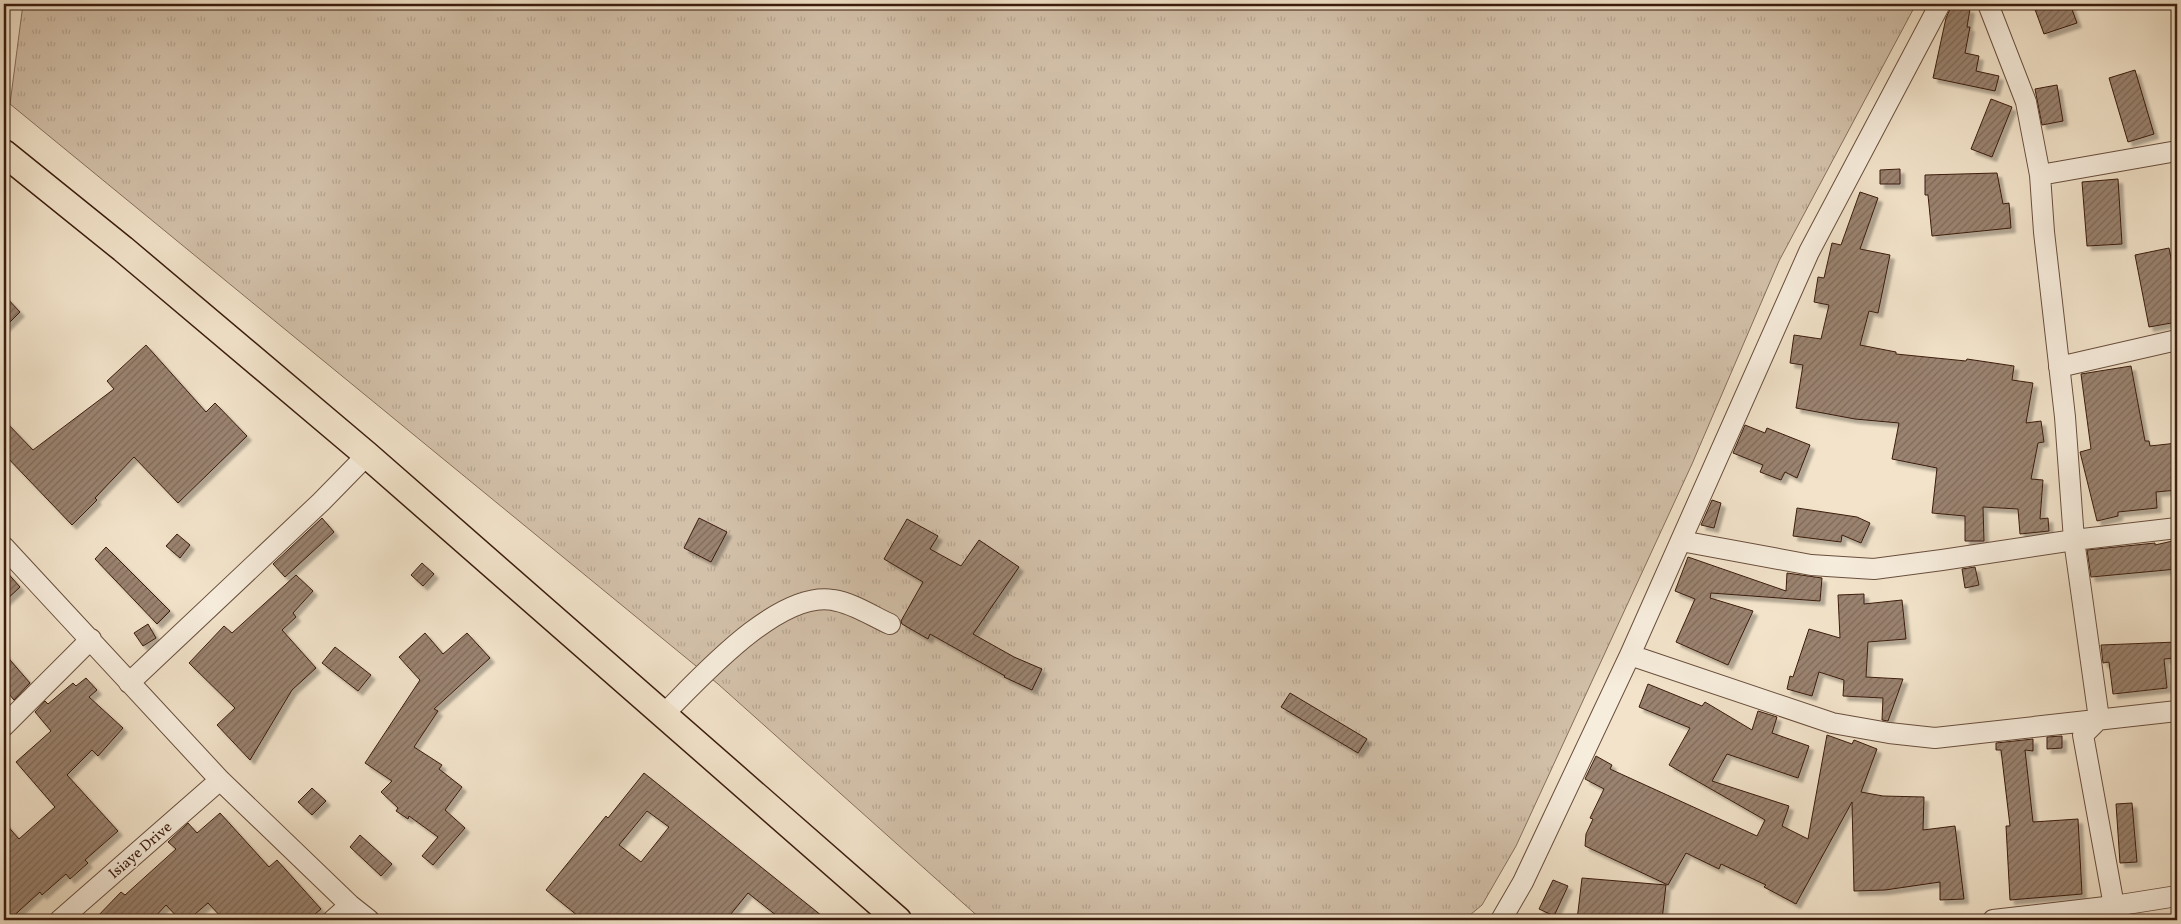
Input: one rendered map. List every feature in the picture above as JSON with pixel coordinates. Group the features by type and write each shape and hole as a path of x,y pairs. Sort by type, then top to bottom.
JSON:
{"main road":[{"path":"4,153 123,249 367,455 898,920"}],"street":[{"path":"1501,920 1523,882 1630,655 1809,252 1940,4"},
{"path":"1988,4 2026,102 2040,175 2044,232 2065,416 2074,540 2099,719"},
{"path":"2040,175 2177,152"},
{"path":"2059,367 2177,340"},
{"path":"129,683 321,502 367,455"},
{"path":"1681,542 1811,566 1874,569 2074,540 2177,528"},
{"path":"4,547 220,780 350,905 369,920"},
{"path":"663,715 718,660 744,638 780,613 807,602 822,599 834,600 890,624"},
{"path":"4,726 90,639"},
{"path":"1630,655 1832,723 1889,733 1935,738 2177,711"},
{"path":"2099,719 2083,735 2114,906"},
{"name":"Isiaye Drive","path":"60,920 220,780"},
{"path":"1994,920 2114,906 2177,896"},
{"path":"333,920 350,905"}],"green space":[{"path":"23,4 1916,4 1779,261 1692,464 1516,846 1482,905 1464,920 982,920 718,684 10,104"}],"building":[{"path":"2033,4 2070,4 2077,23 2044,34"},
{"path":"1952,5 1970,9 1967,27 1970,27 1965,53 1979,56 1976,71 1999,76 1995,91 1933,78 1946,18"},
{"path":"2135,70 2154,134 2128,142 2109,78"},
{"path":"2057,85 2063,121 2042,125 2035,89"},
{"path":"1991,99 2012,107 1992,157 1971,149"},
{"path":"1900,169 1900,184 1880,184 1880,170"},
{"path":"1997,173 2003,204 2009,203 2011,228 1932,236 1928,195 1925,195 1925,175"},
{"path":"2118,179 2122,244 2087,246 2082,182"},
{"path":"1860,192 1878,198 1860,249 1890,255 1878,313 1869,311 1860,345 1896,352 1896,354 1966,361 1967,359 2014,366 2012,380 2033,383 2026,423 2041,421 2044,442 2038,443 2031,479 2043,480 2040,519 2048,518 2049,531 2020,534 2018,509 1983,507 1984,541 1965,541 1965,516 1932,513 1937,468 1892,459 1899,423 1855,419 1796,408 1803,365 1790,363 1794,335 1821,339 1829,305 1814,302 1818,277 1824,278 1832,243 1841,245"},
{"path":"2169,248 2177,288 2177,322 2149,327 2135,255"},
{"path":"4,295 20,312 4,328"},
{"path":"146,345 206,412 215,403 247,436 178,503 134,457 95,498 97,500 72,525 4,454 4,420 33,450 114,389 107,381"},
{"path":"2131,366 2145,441 2149,441 2150,446 2177,443 2177,490 2156,492 2157,508 2118,512 2118,516 2097,521 2080,452 2091,449 2081,374"},
{"path":"1745,425 1765,433 1767,428 1810,445 1797,478 1785,472 1781,480 1760,472 1763,465 1733,453"},
{"path":"1712,500 1721,503 1714,528 1701,525"},
{"path":"1797,508 1857,517 1870,523 1861,543 1842,535 1841,542 1793,536"},
{"path":"322,518 334,532 285,577 273,564"},
{"path":"699,518 727,532 711,562 684,548"},
{"path":"907,519 938,536 930,549 961,566 979,540 1019,567 973,634 1014,657 1042,669 1032,690 1004,677 930,634 928,639 902,624 901,621 923,582 884,559"},
{"path":"177,534 190,545 180,558 166,546"},
{"path":"2177,540 2177,569 2091,577 2087,550 2155,543 2155,545"},
{"path":"106,547 170,611 157,624 95,559"},
{"path":"1688,557 1786,591 1787,573 1822,578 1820,601 1711,593 1710,598 1753,611 1728,665 1676,642 1695,599 1675,591"},
{"path":"422,563 434,574 423,586 411,575"},
{"path":"1975,567 1979,585 1965,588 1962,569"},
{"path":"4,569 20,587 4,602"},
{"path":"296,575 313,591 293,613 296,617 282,630 316,668 292,690 250,760 217,725 235,708 189,663 224,626 232,633"},
{"path":"1864,594 1864,604 1902,600 1906,639 1868,642 1866,677 1903,679 1888,721 1882,720 1883,698 1843,696 1844,680 1819,672 1812,696 1787,689 1790,676 1793,677 1809,629 1840,638 1838,595"},
{"path":"148,624 156,638 143,646 134,633"},
{"path":"425,633 443,654 467,633 490,658 434,709 438,711 414,747 442,765 439,769 462,787 445,810 465,828 433,865 422,856 438,837 409,816 408,819 396,811 398,808 381,792 392,781 365,763 420,680 399,657"},
{"path":"2177,642 2177,658 2164,659 2167,688 2113,694 2109,662 2103,663 2101,645"},
{"path":"335,647 371,675 358,691 322,663"},
{"path":"4,653 30,683 14,700 4,688"},
{"path":"86,678 97,690 89,697 123,728 98,756 92,750 67,775 118,831 85,860 88,863 70,879 66,874 42,895 40,892 9,920 4,920 4,822 19,839 55,807 16,762 51,731 35,712 45,701 48,704 73,683 76,686"},
{"path":"1648,684 1702,706 1705,702 1752,730 1758,711 1777,717 1772,733 1809,746 1798,778 1727,754 1712,781 1789,806 1782,826 1808,839 1827,735 1852,744 1854,740 1877,749 1861,792 1883,796 1924,797 1923,830 1955,826 1964,899 1940,900 1940,882 1885,890 1854,891 1852,802 1796,904 1764,887 1766,885 1721,864 1719,869 1686,853 1668,885 1585,846 1586,834 1593,819 1590,818 1604,789 1585,779 1596,756 1612,765 1610,769 1757,836 1765,820 1669,765 1690,728 1639,707"},
{"path":"1290,693 1367,739 1358,753 1281,707"},
{"path":"2062,736 2062,748 2047,749 2047,737"},
{"path":"2033,739 2033,751 2025,750 2033,822 2078,819 2082,894 2010,900 2006,826 2010,826 2001,750 1996,750 1996,743"},
{"path":"644,773 827,920 782,920 748,893 726,920 583,920 546,890 606,816 608,818","holes":["647,811 669,827 641,862 619,845"]},
{"path":"312,788 326,801 312,815 298,802"},
{"path":"2132,803 2137,862 2120,863 2116,804"},
{"path":"220,813 269,867 277,860 321,909 308,920 224,920 208,903 188,920 180,920 166,905 152,920 94,920 121,892 125,895 176,849 168,842 188,823 197,833"},
{"path":"360,835 392,864 381,876 350,847"},
{"path":"1582,878 1666,885 1662,920 1577,920"},
{"path":"1553,880 1568,886 1554,916 1539,909"}]}
